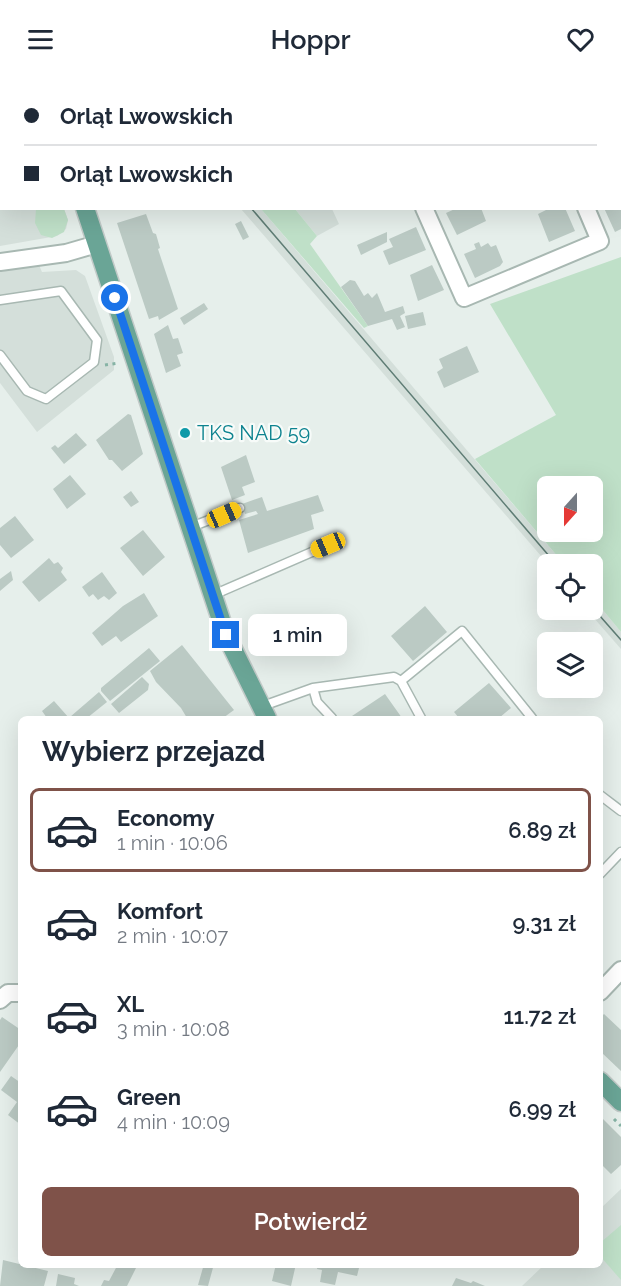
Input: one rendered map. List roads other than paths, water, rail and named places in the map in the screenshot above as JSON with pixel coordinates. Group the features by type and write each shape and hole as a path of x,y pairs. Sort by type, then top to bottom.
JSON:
{"main road":[{"path":"86,210 213,595 239,666 263,713"},
{"path":"603,1084 621,1102"}],"street":[{"path":"425,210 464,298 600,241 587,210"},
{"path":"0,262 66,253 97,244"},
{"path":"603,989 621,970"}],"lane":[{"path":"0,300 61,291 97,340 94,362 46,399 27,391 0,355"},
{"path":"190,527 240,508"},
{"path":"213,595 227,591 257,575 328,545"},
{"path":"401,681 462,631 530,716"},
{"path":"263,713 313,688 394,677 401,681 420,716"},
{"path":"313,688 317,702 330,716"},
{"path":"603,797 621,811"},
{"path":"603,871 621,852"}],"tram line":[{"path":"253,210 547,554"},
{"path":"603,620 621,640"}],"place":[{"name":"TKS NAD 59","path":"185,433"}]}
